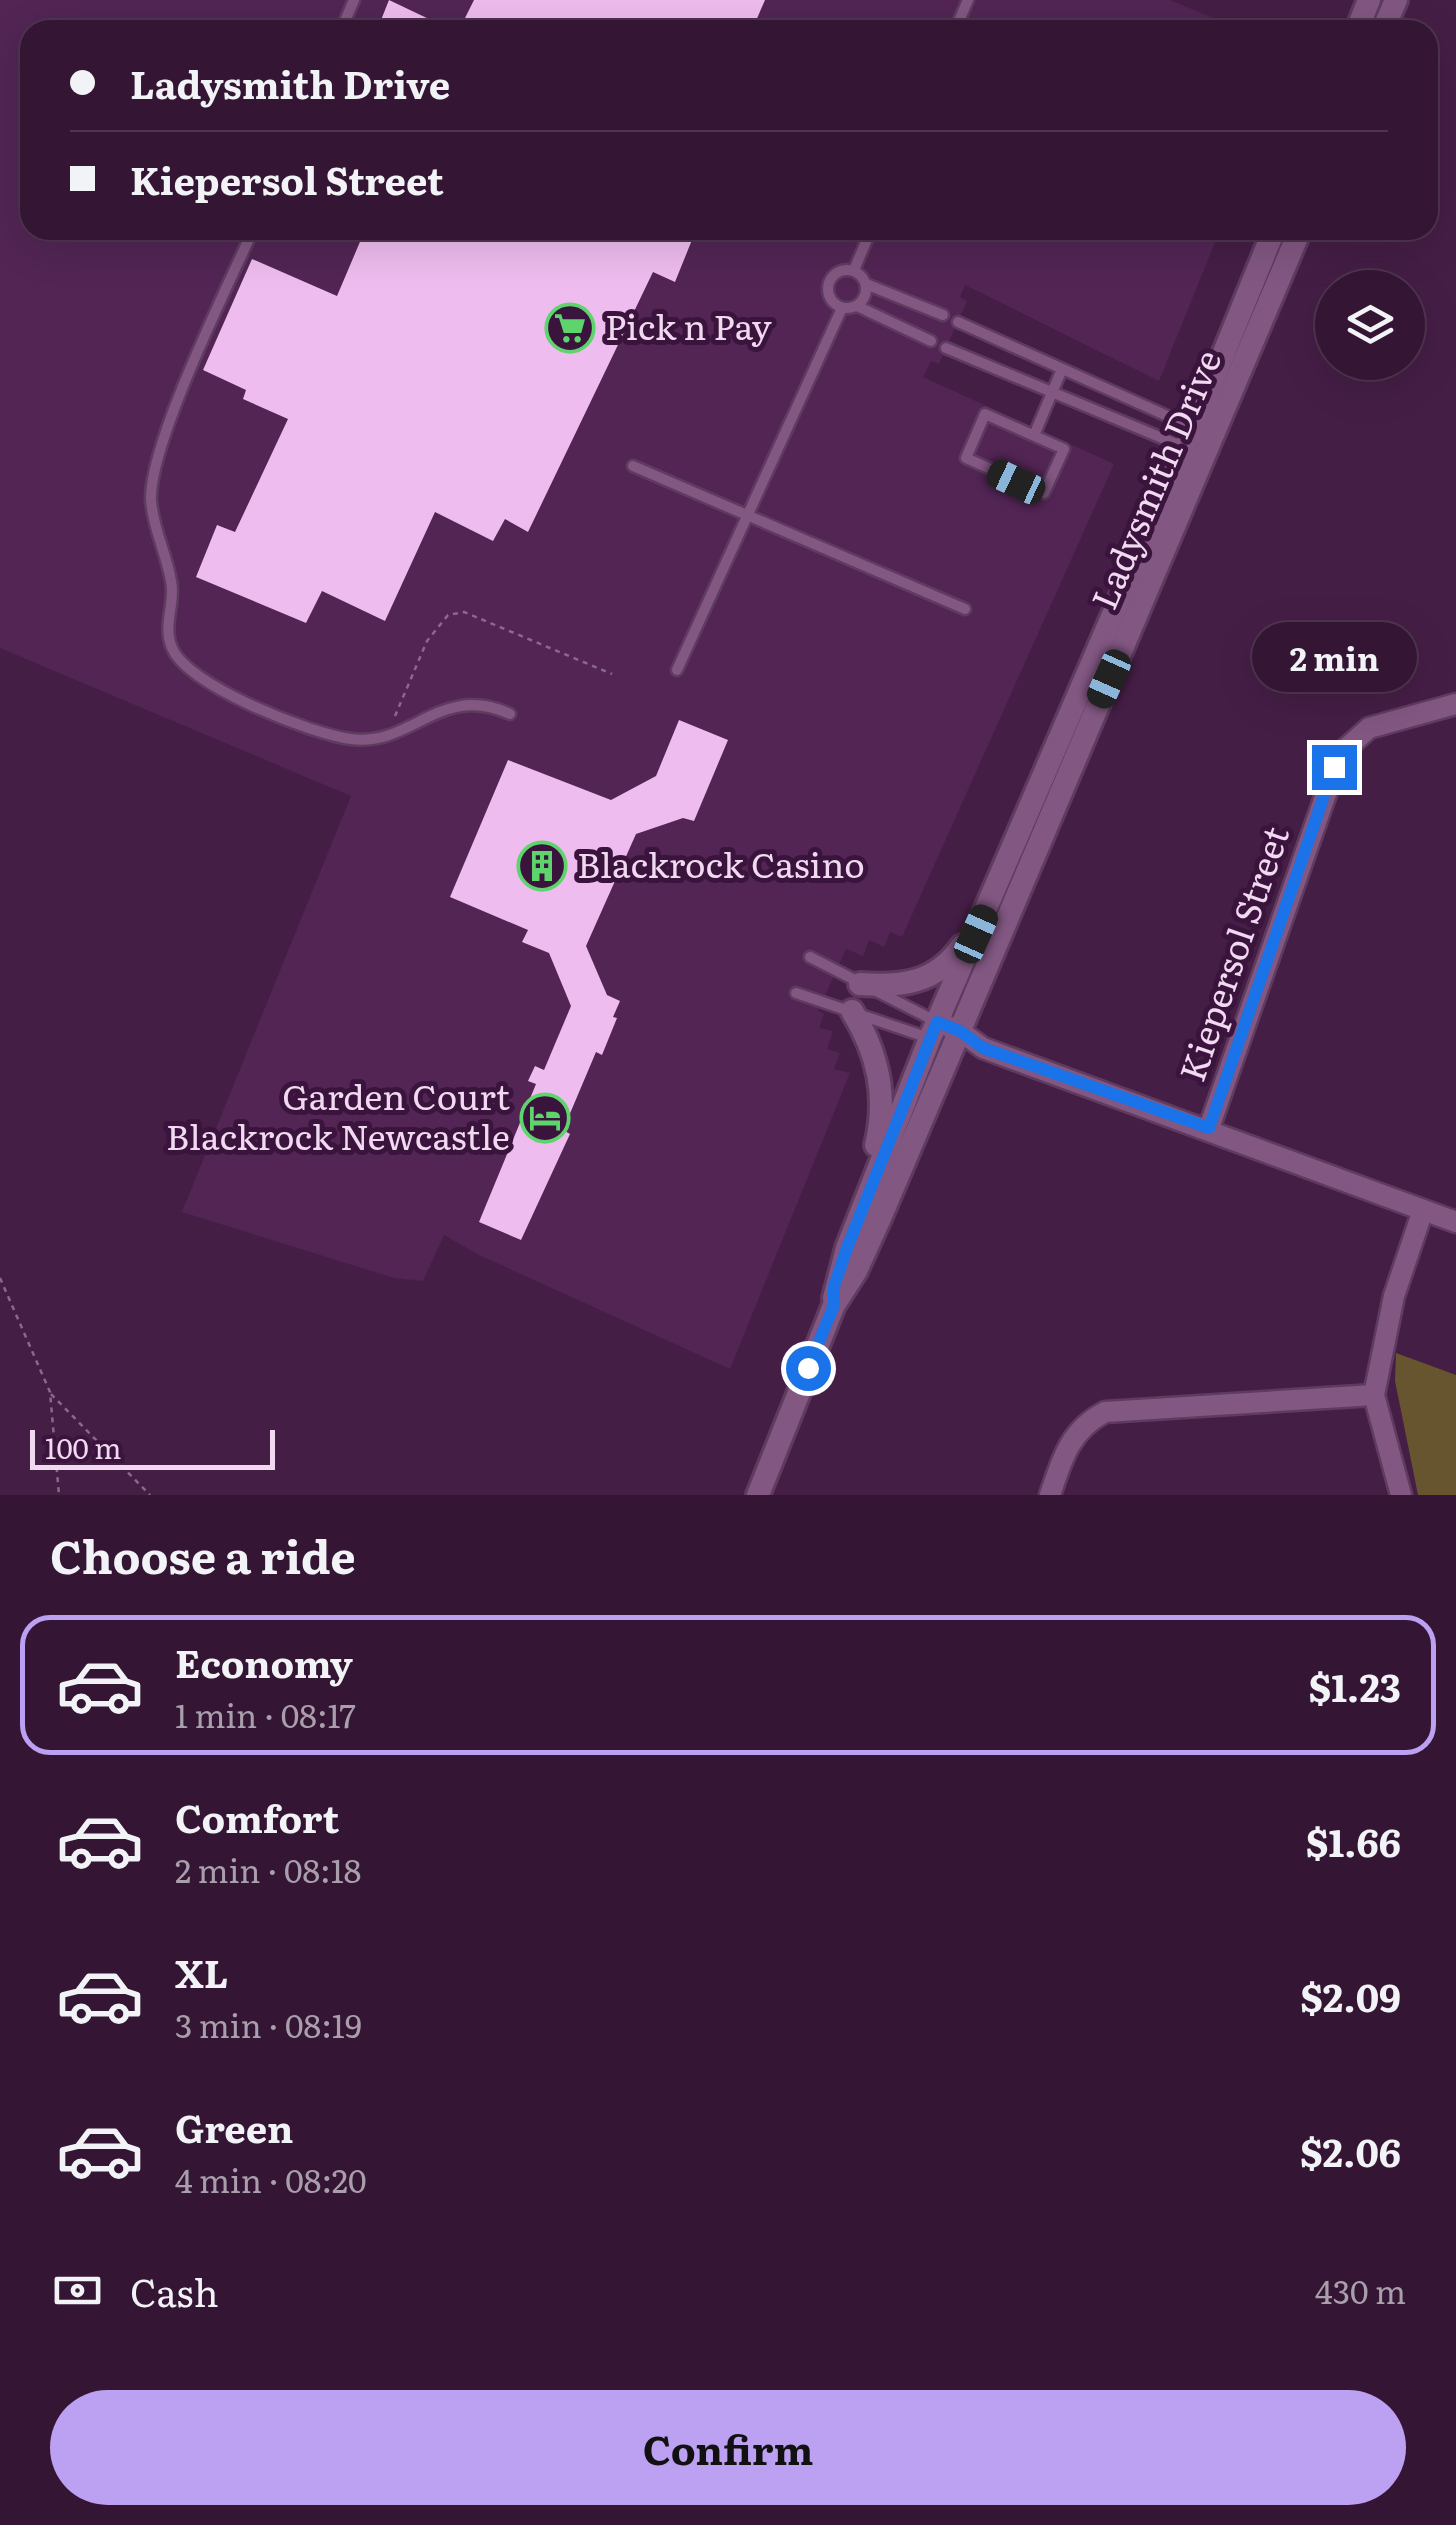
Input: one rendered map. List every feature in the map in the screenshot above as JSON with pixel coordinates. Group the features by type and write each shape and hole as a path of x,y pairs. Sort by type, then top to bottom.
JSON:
{"street":[{"name":"Ladysmith Drive","path":"758,1495 834,1305 856,1272 957,1039 1200,442 1271,240"},
{"name":"Ladysmith Drive","path":"834,1305 834,1286 864,1203 933,1030 1036,792 1295,240"},
{"name":"Kiepersol Street","path":"1209,1128 1340,754 1369,728 1456,704"},
{"path":"860,984 917,982 942,970 989,904"},
{"path":"852,1011 868,1038 881,1083 879,1134 864,1203"},
{"path":"933,1030 1209,1128 1456,1222"},
{"path":"1401,1495 1374,1395 1394,1296 1424,1210"},
{"path":"1050,1495 1068,1443 1081,1428 1105,1412 1374,1395"}],"lane":[{"path":"249,240 154,470 154,533 171,581 168,636 189,671 229,694 337,736 367,740 470,702 510,714"},
{"path":"854,270 867,240"},
{"path":"854,270 866,284 943,315"},
{"path":"842,308 829,295 828,283 836,273 854,270"},
{"path":"858,306 866,296 866,284"},
{"path":"842,308 858,306 931,341"},
{"path":"677,670 842,308"},
{"path":"958,322 1062,369 1200,442"},
{"path":"946,348 1053,392 1200,442"},
{"path":"1035,434 1062,369"},
{"path":"985,414 1035,434 1065,451 1042,494 966,458 985,414"},
{"path":"633,466 965,609"},
{"path":"810,957 933,1030"},
{"path":"796,993 933,1030"}],"path":[{"path":"385,735 427,641 448,615 464,612 612,674"},
{"path":"0,1278 50,1392 58,1495"},
{"path":"50,1392 150,1495"}],"shaded area":[{"path":"0,0 1170,0 1218,20 20,20 20,240 1216,240 1159,381 965,285 960,297 967,301 939,364 931,361 923,377 1114,464 902,937 890,932 884,947 869,940 863,956 846,949 818,1011 824,1014 819,1028 833,1031 827,1049 840,1053 834,1069 850,1073 730,1369 479,1255 444,1235 423,1281 394,1278 182,1212 351,796 0,648"},
{"path":"1396,1353 1456,1375 1456,1495 1418,1495 1395,1381"}],"building":[{"path":"389,0 431,20 381,20"},
{"path":"474,0 765,0 756,20 464,20"},
{"path":"361,240 692,240 675,282 653,272 528,532 505,519 493,541 435,512 385,621 322,591 306,623 196,577 217,525 235,532 288,419 243,399 246,390 203,370 252,259 337,296"},
{"name":"Blackrock Casino","path":"679,720 728,740 694,821 683,818 636,834 586,946 607,995 620,1001 613,1017 617,1018 602,1055 596,1052 563,1130 570,1134 521,1240 479,1222 536,1084 528,1081 535,1066 544,1070 571,1006 549,953 522,942 528,930 450,897 508,760 611,800 656,776"}],"place":[{"name":"Pick n Pay","path":"570,328"},
{"name":"Blackrock Casino","path":"542,866"},
{"name":"Garden Court Blackrock Newcastle","path":"545,1118"}],"route":[{"path":"808,1368 834,1305 834,1286 879,1161 937,1022 960,1031 983,1048 1209,1128 1334,767"}]}
